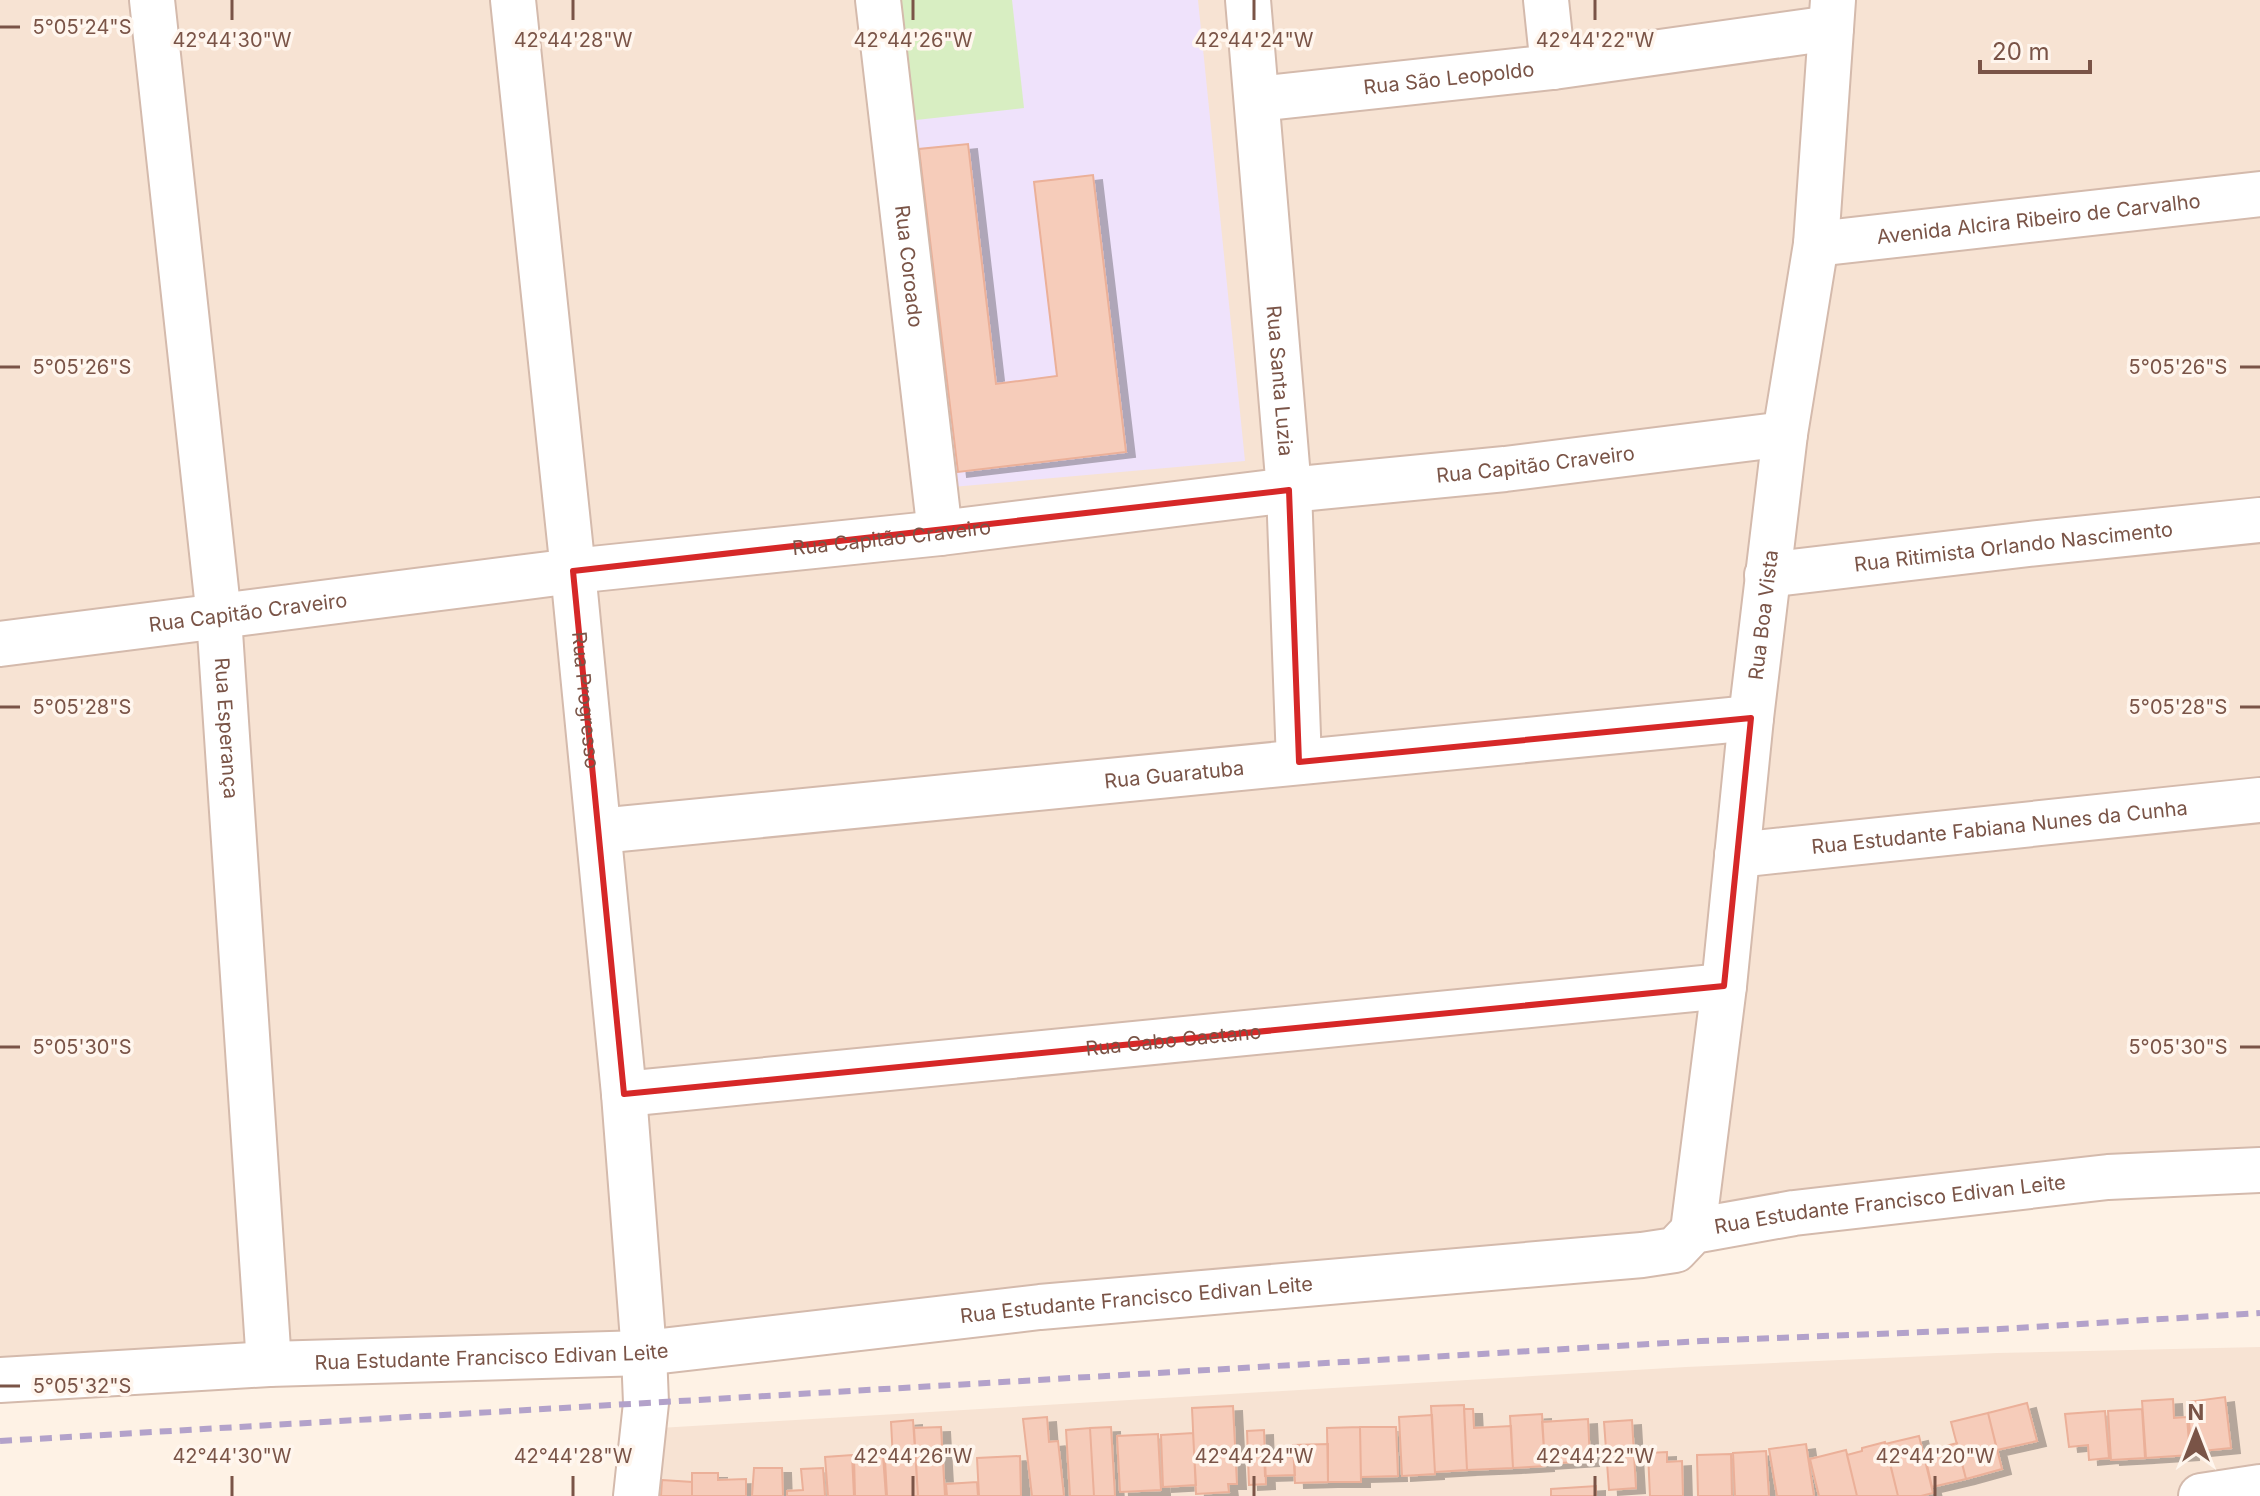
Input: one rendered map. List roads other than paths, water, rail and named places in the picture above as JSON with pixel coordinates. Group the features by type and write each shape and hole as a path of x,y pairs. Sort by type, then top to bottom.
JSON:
{"street":[{"name":"Rua Esperança","path":"152,0 219,617 269,1364"},
{"name":"Rua Progresso","path":"513,0 624,1094 646,1403 636,1496"},
{"name":"Rua Coroado","path":"878,0 940,533"},
{"name":"Rua Santa Luzia","path":"1248,0 1289,490 1299,762"},
{"path":"1546,0 1553,67"},
{"name":"Rua São Leopoldo","path":"1258,99 1553,67 1832,14"},
{"name":"Rua Boa Vista","path":"1693,1231 1724,986 1767,575 1785,434 1816,244 1832,14"},
{"name":"Avenida Alcira Ribeiro de Carvalho","path":"1816,244 2260,194"},
{"name":"Rua Capitão Craveiro","path":"0,644 573,571 940,533 1785,434"},
{"name":"Rua Ritimista Orlando Nascimento","path":"1767,575 2260,520"},
{"name":"Rua Guaratuba","path":"599,831 1751,718"},
{"name":"Rua Estudante Fabiana Nunes da Cunha","path":"1737,855 2260,800"},
{"name":"Rua Cabo Caetano","path":"624,1094 1724,986"},
{"name":"Rua Estudante Francisco Edivan Leite","path":"0,1380 269,1364 644,1353 1040,1307 1642,1255 1675,1250 1693,1231 1794,1213 2108,1177 2260,1170"},
{"path":"2201,1496 2260,1487"}],"railway":[{"path":"0,1441 1701,1341 2000,1329 2260,1313"}]}
